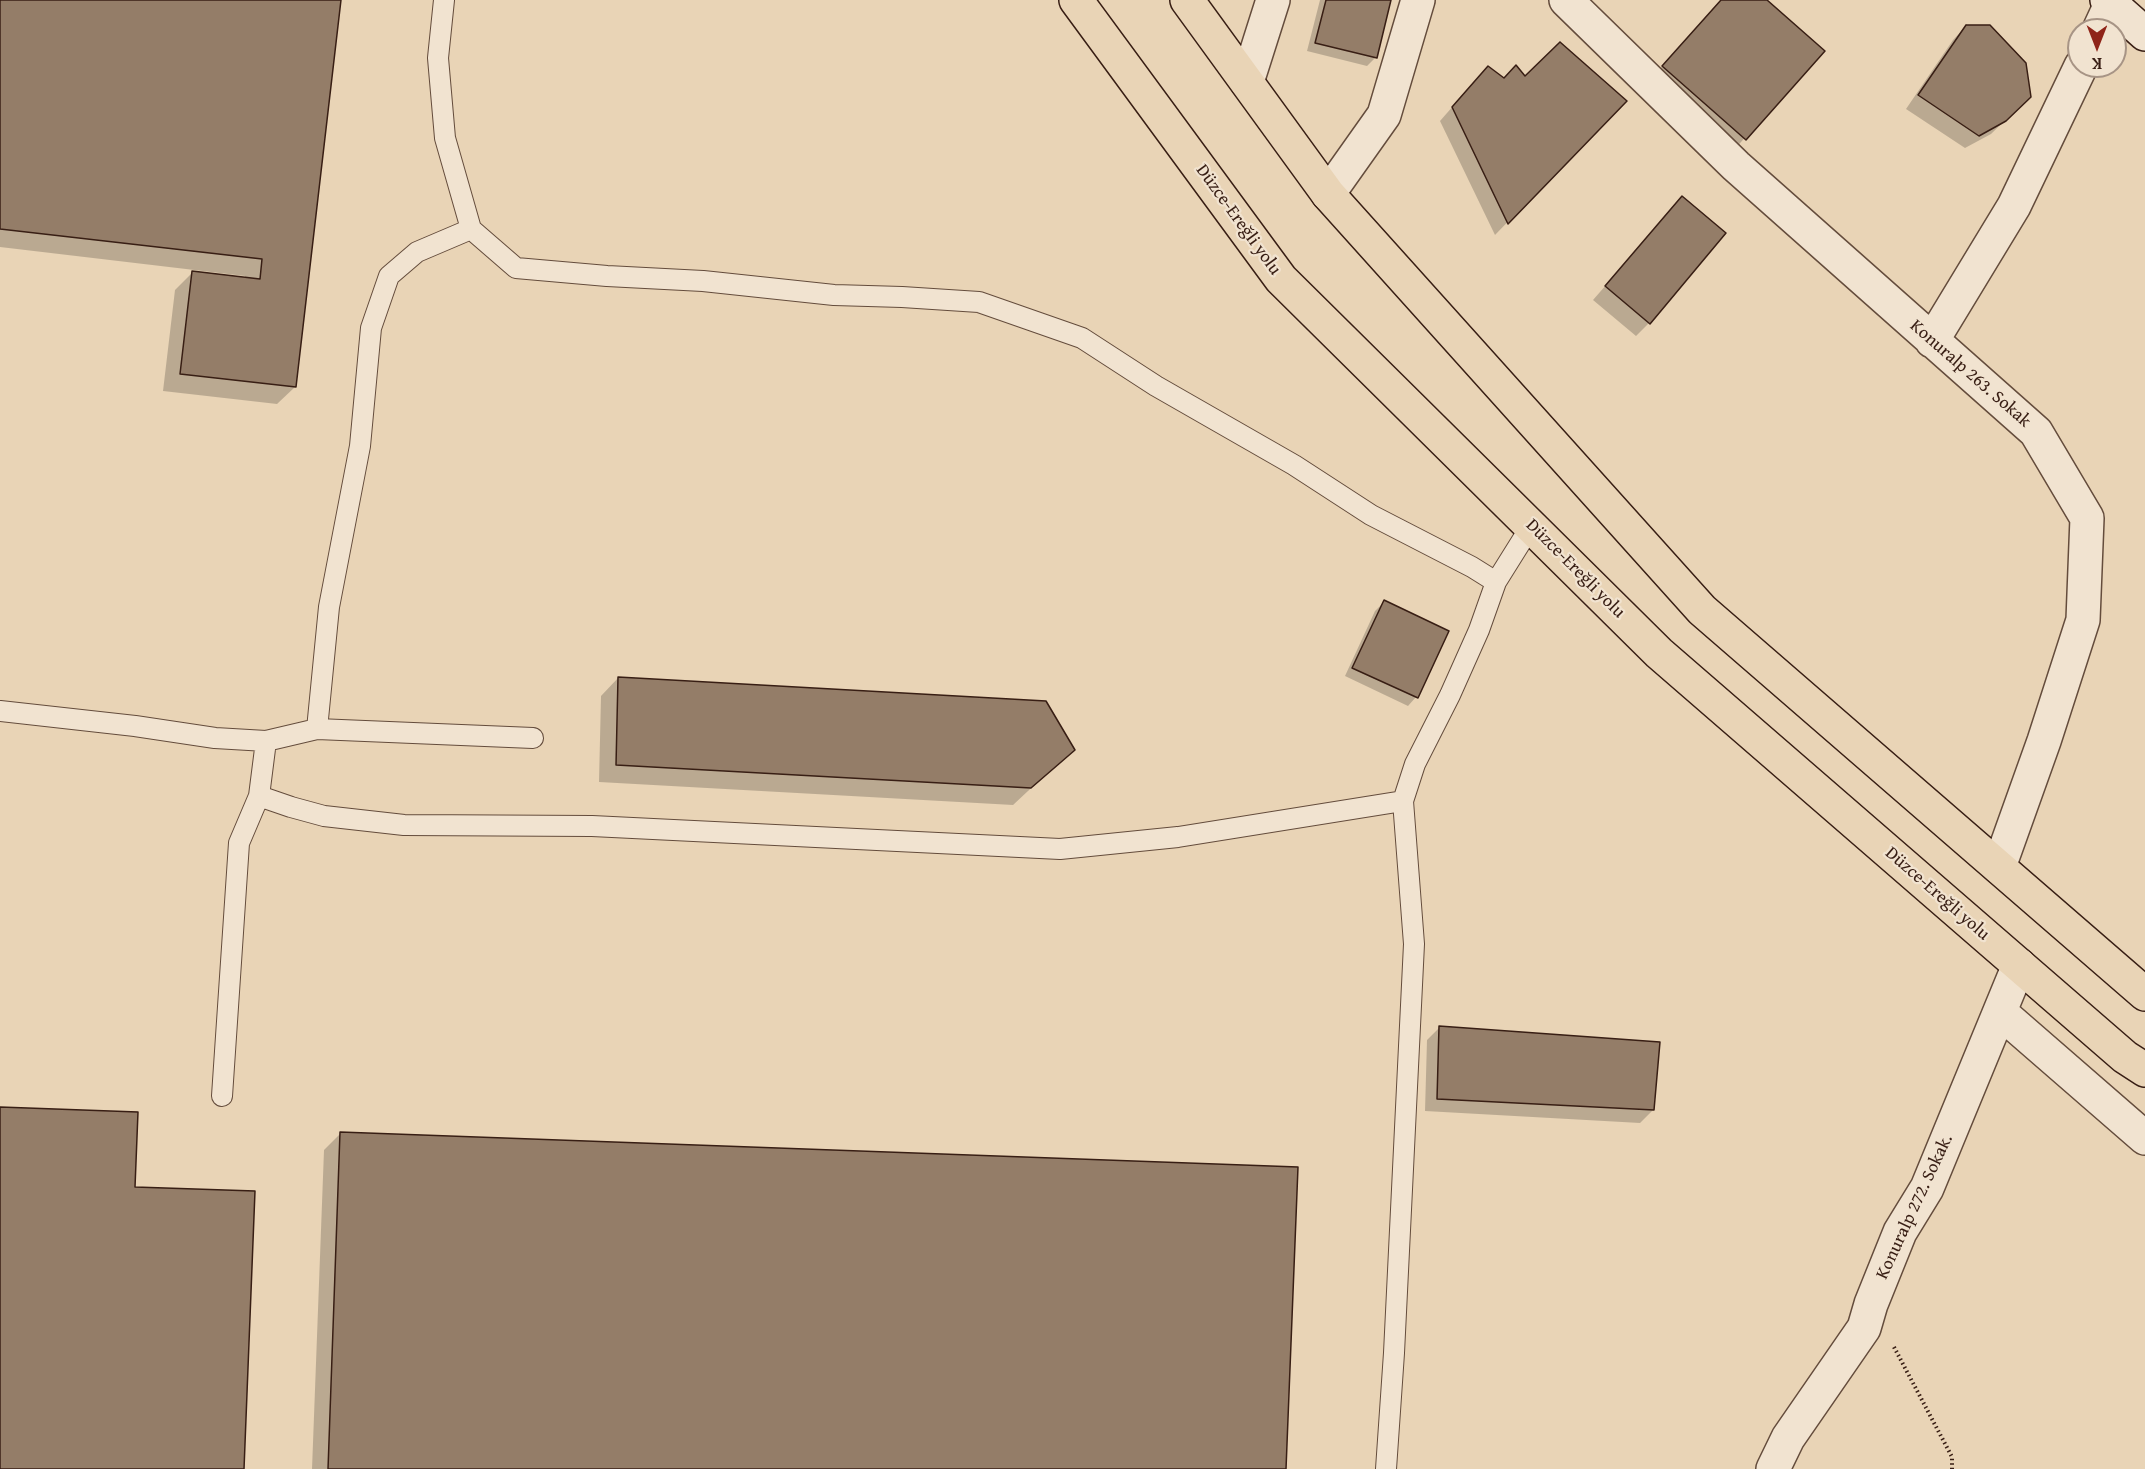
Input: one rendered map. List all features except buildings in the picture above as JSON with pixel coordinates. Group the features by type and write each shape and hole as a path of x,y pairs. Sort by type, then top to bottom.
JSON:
{"highway":[{"name":"Düzce-Ereğli yolu","path":"1076,0 1281,279 1659,653 2125,1057 2145,1070"},
{"path":"1187,0 1328,194 1702,610 2145,994"}],"street":[{"path":"1247,82 1273,0"},
{"path":"1328,194 1384,115 1418,0"},
{"name":"Konuralp 263. Sokak","path":"1566,0 1736,166 2036,432 2087,518 2083,620 2044,741 1998,867"},
{"path":"2106,11 2145,34"},
{"path":"1932,341 2014,206 2075,78"},
{"name":"Konuralp 272. Sokak.","path":"1773,1469 1788,1438 1864,1328 1871,1304 1900,1232 1927,1188 2019,965"},
{"path":"2000,1012 2145,1138"}],"lane":[{"path":"444,0 438,58 445,138 471,229 516,268 703,281 834,295 979,302 1082,338 1156,386 1294,465 1371,515 1472,567 1496,582"},
{"path":"316,729 329,607 360,446 371,328 389,276 417,252 471,229"},
{"path":"1386,1469 1394,1353 1414,944 1403,801 1415,764 1470,652 1496,582 1531,526"},
{"path":"0,711 135,726 215,738 266,741 316,729 533,738"},
{"path":"222,1096 239,843 259,795 266,741"},
{"path":"259,795 324,816 404,825 592,826 1059,849 1178,837 1403,801"}],"path":[{"path":"1871,1304 1952,1457 1952,1469"}]}
